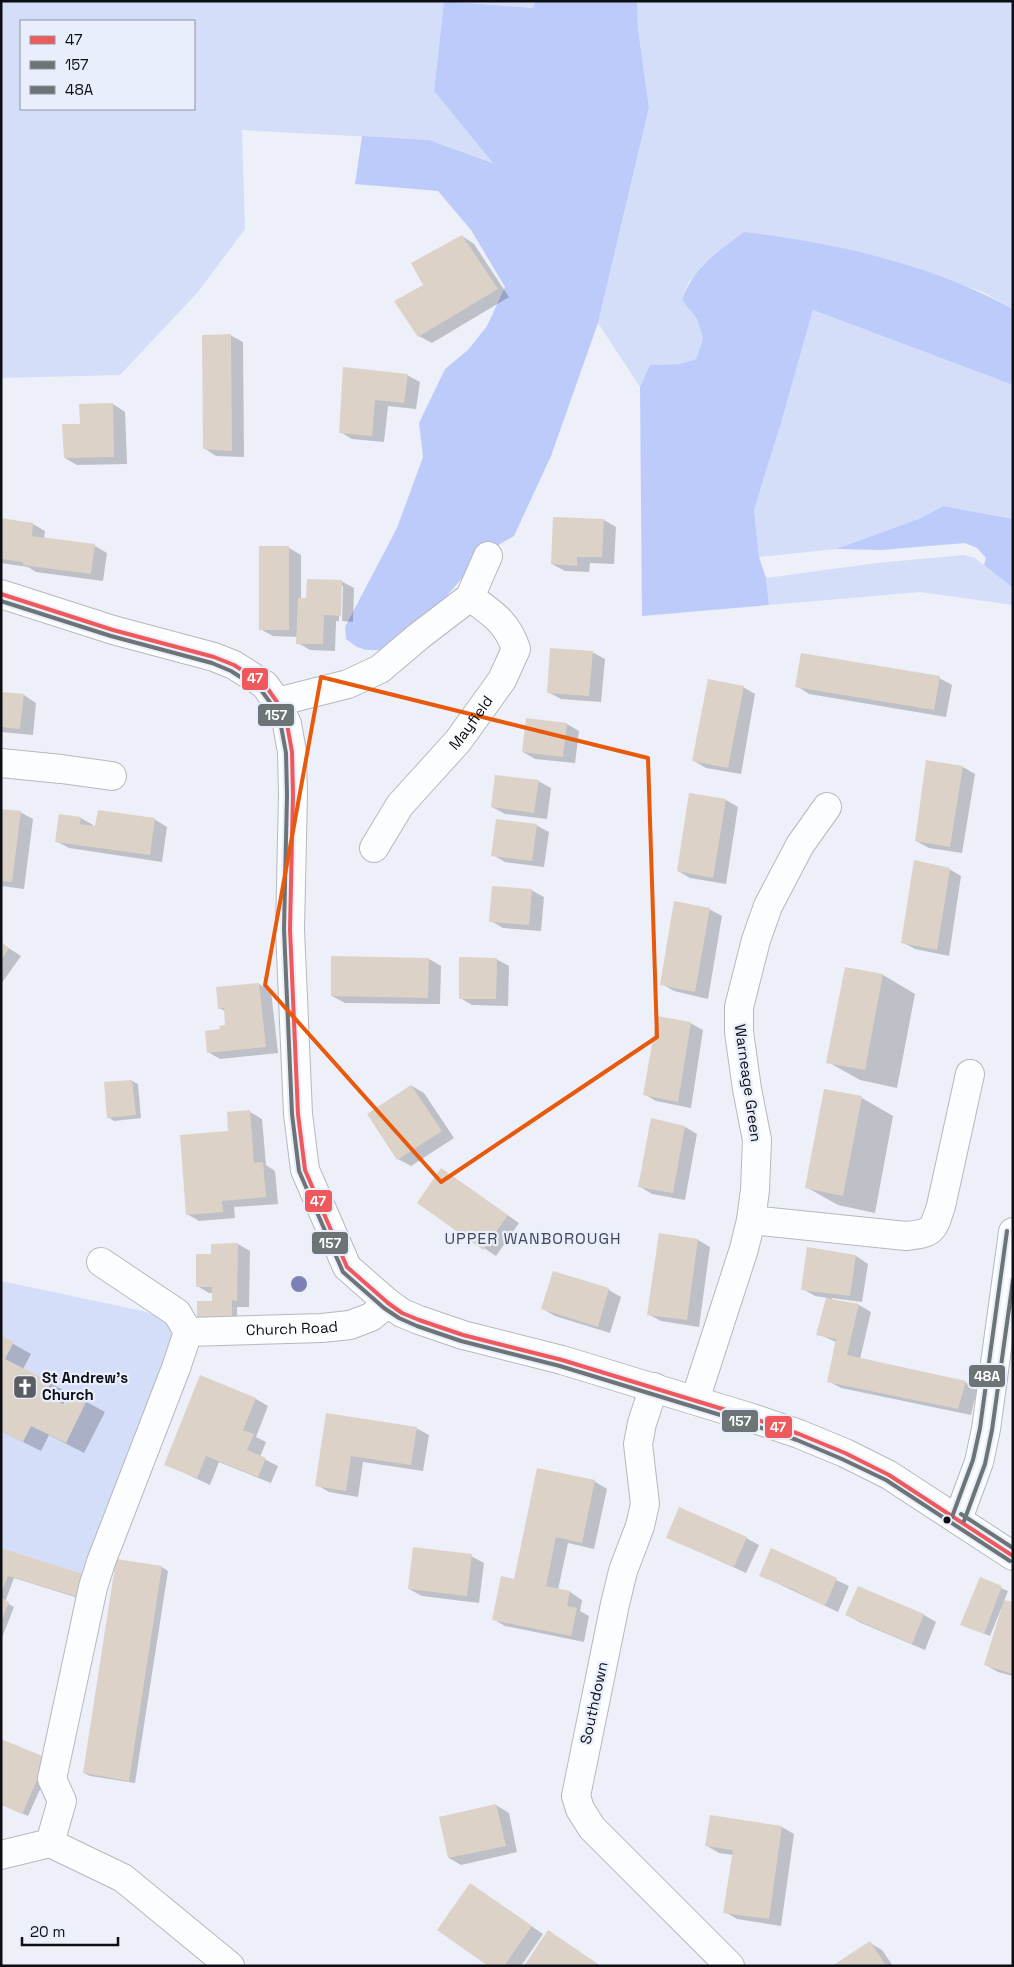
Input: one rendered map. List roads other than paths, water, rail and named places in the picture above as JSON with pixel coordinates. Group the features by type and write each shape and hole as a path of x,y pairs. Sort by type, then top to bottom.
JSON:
{"street":[{"path":"277,702 348,684 380,669 470,597 488,556"},
{"path":"1,594 122,632 214,657 234,665 265,685 277,702 287,724 292,752 290,929 298,1114 305,1170 347,1268 388,1303 402,1313 419,1320 463,1335 562,1360 654,1387 799,1434 845,1453 889,1475 1013,1556"},
{"name":"Mayfield","path":"374,848 400,805 458,741 502,680 516,649 511,633 493,614 470,597"},
{"path":"1,764 112,776"},
{"name":"Warneage Green","path":"695,1400 733,1285 751,1220 757,1140 738,1032 739,1007 751,959 768,906 800,845 827,807"},
{"path":"751,1220 906,1236 924,1234 935,1226 941,1206 970,1074"},
{"path":"958,1519 979,1462 986,1429 1013,1232"},
{"path":"50,1843 62,1801 52,1779 93,1587 188,1332 177,1313 101,1262"},
{"name":"Church Road","path":"188,1332 322,1328 350,1325 372,1317 388,1303"},
{"name":"Southdown","path":"654,1387 642,1423 638,1444 644,1504 640,1526 623,1571 615,1604 576,1796 580,1809 592,1828 730,1966"},
{"path":"1,1854 50,1843 123,1878 230,1966"}],"place":[{"name":"St Andrew's Church","path":"25,1387"}],"district":[{"name":"UPPER WANBOROUGH","path":"533,1238"}]}
